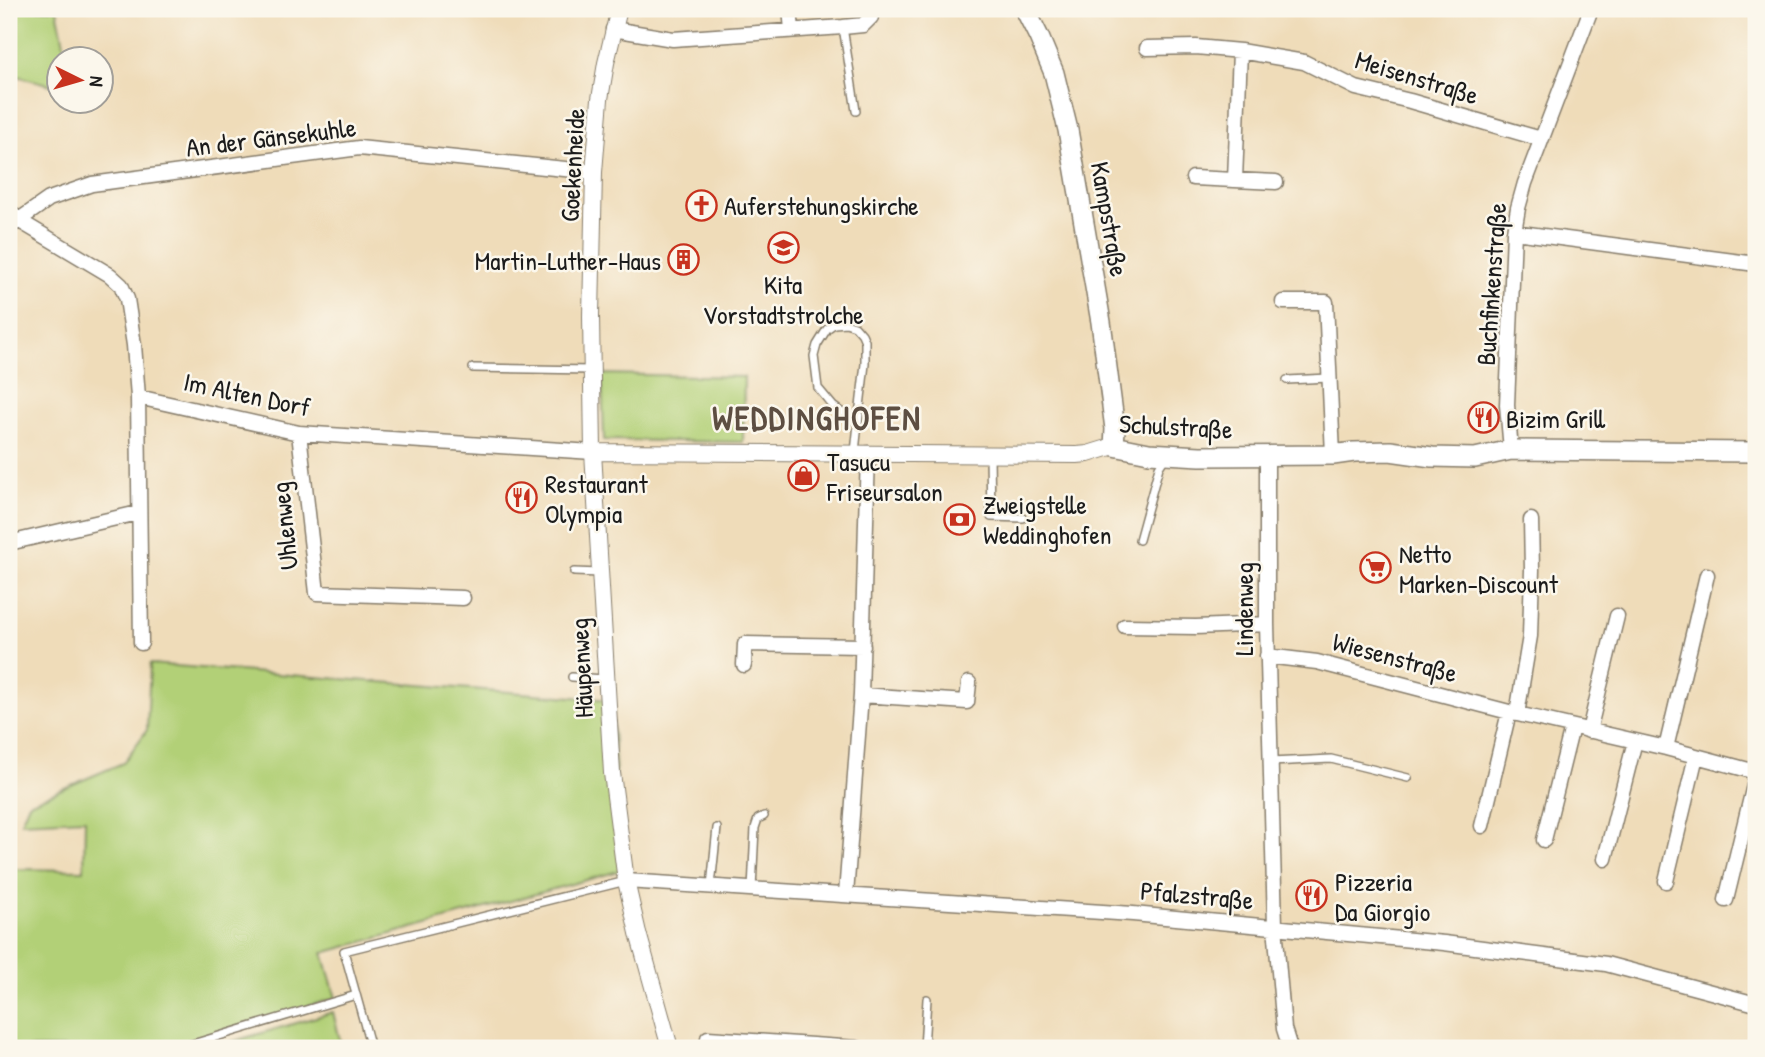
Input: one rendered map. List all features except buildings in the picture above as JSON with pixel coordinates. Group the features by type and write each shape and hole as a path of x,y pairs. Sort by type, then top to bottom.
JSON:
{"main road":[{"name":"Kampstraße","path":"1025,9 1054,73 1068,130 1101,322 1115,429 1114,446"},
{"name":"Schulstraße","path":"1114,446 1168,454 1268,456 1390,452 1432,457 1475,457 1511,450 1756,452"}],"street":[{"name":"Goekenheide","path":"593,452 590,316 594,172 600,99 619,9"},
{"path":"790,9 792,30"},
{"path":"613,29 673,39 843,27 863,25 871,17 871,9"},
{"name":"Buchfinkenstraße","path":"1511,450 1507,405 1514,232 1518,208 1590,9"},
{"name":"Meisenstraße","path":"1147,48 1196,47 1304,62 1356,88 1541,139"},
{"path":"1235,180 1240,51"},
{"name":"An der Gänsekuhle","path":"12,220 49,199 92,184 359,148 594,172"},
{"path":"1193,178 1276,182"},
{"path":"12,220 110,275 121,285 127,299 138,397 141,643"},
{"path":"1514,232 1756,264"},
{"path":"1283,302 1326,302 1333,455"},
{"name":"Im Alten Dorf","path":"138,397 299,433 593,452"},
{"name":"Uhlenweg","path":"299,433 317,593 463,598"},
{"name":"Schulstraße","path":"593,452 1077,455 1114,446"},
{"name":"Häupenweg","path":"593,452 612,773 626,881 670,1048"},
{"path":"846,895 863,646 861,453"},
{"name":"Lindenweg","path":"1268,456 1267,656 1275,926 1284,1029 1290,1048"},
{"path":"9,544 138,513"},
{"path":"1482,827 1513,713 1530,636 1531,520"},
{"path":"1666,748 1707,575"},
{"path":"1589,731 1616,616"},
{"path":"1125,625 1196,628 1267,624"},
{"path":"744,665 745,644 863,646"},
{"name":"Wiesenstraße","path":"1267,656 1317,662 1513,713 1666,748 1756,775 1726,900"},
{"path":"861,695 967,702 969,683"},
{"path":"1544,839 1572,727"},
{"path":"1605,859 1635,741"},
{"path":"1666,881 1696,756"},
{"name":"Pfalzstraße","path":"626,881 1133,914 1444,943 1606,964 1756,1004"},
{"path":"708,1038 788,1046 857,1048"}],"lane":[{"path":"919,10 937,9"},
{"path":"843,27 856,111"},
{"path":"858,424 833,406 818,388 814,356 817,345 827,329 834,324 846,323 855,326 865,341 858,424 861,453"},
{"path":"473,368 591,370"},
{"path":"1287,380 1329,378"},
{"path":"989,454 991,517 1023,518"},
{"path":"1139,540 1159,467 1168,454"},
{"path":"574,572 601,573"},
{"path":"572,677 606,679"},
{"path":"1270,762 1331,759 1408,778"},
{"path":"751,888 755,828 758,819 764,816"},
{"path":"711,886 717,828"},
{"path":"371,1048 344,951 626,881"},
{"path":"179,1048 356,995"},
{"path":"924,1048 927,999"}],"green space":[{"path":"9,9 57,9 64,46 46,46 46,84 9,74"},
{"path":"602,374 744,377 743,442 604,440"},
{"path":"150,664 611,700 622,870 323,953 336,998 164,1048 9,1048 9,795 14,869 84,870 85,819 21,822 29,803 123,763 147,730"},
{"path":"333,1012 342,1048 211,1048"}],"place":[{"name":"Auferstehungskirche","path":"701,205"},
{"name":"Kita Vorstadtstrolche","path":"783,248"},
{"name":"Martin-Luther-Haus","path":"684,260"},
{"name":"Bizim Grill","path":"1483,418"},
{"name":"Tasucu Friseursalon","path":"804,476"},
{"name":"Restaurant Olympia","path":"522,498"},
{"name":"Zweigstelle Weddinghofen","path":"960,519"},
{"name":"Netto Marken-Discount","path":"1376,568"},
{"name":"Pizzeria Da Giorgio","path":"1312,896"}],"district":[{"name":"WEDDINGHOFEN","path":"817,418"}]}
